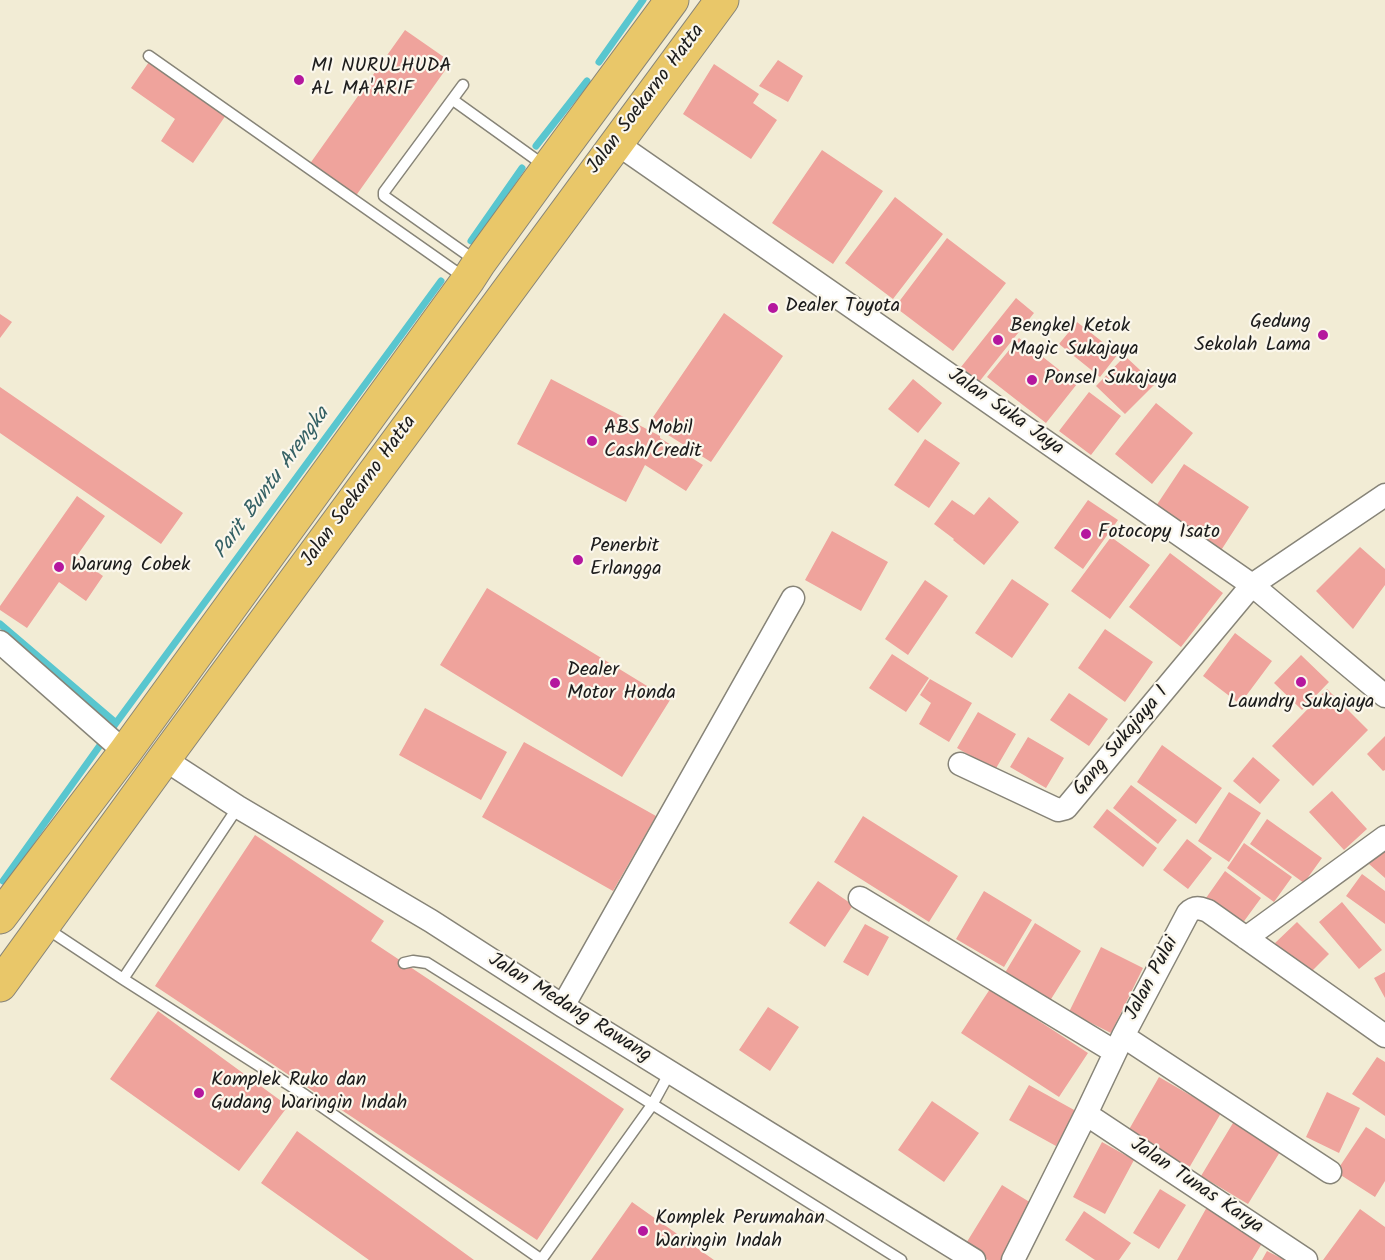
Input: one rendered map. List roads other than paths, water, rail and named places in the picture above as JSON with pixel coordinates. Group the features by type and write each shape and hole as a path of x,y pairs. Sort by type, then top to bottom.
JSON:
{"main road":[{"name":"Jalan Soekarno Hatta","path":"4,904 122,749 672,0"},
{"name":"Jalan Soekarno Hatta","path":"0,985 722,0"}],"street":[{"name":"Jalan Suka Jaya","path":"616,142 1252,585 1385,696"},
{"name":"Gang Sukajaya I","path":"960,764 1058,810 1066,808 1252,585 1385,495"},
{"path":"563,1006 793,598"},
{"path":"0,642 122,749"},
{"name":"Jalan Medang Rawang","path":"164,759 238,807 431,921 563,1006 974,1260"},
{"path":"1246,938 1385,837"},
{"path":"860,897 1119,1044 1330,1172"},
{"name":"Jalan Pulai","path":"1013,1260 1119,1044 1192,909 1208,911 1385,1036"},
{"name":"Jalan Tunas Karya","path":"1086,1114 1306,1260"}],"lane":[{"path":"149,56 473,272"},
{"path":"464,85 384,192 384,196 473,272"},
{"path":"453,100 548,168"},
{"path":"123,979 238,807"},
{"path":"43,926 123,979 308,1092 542,1260 652,1105 670,1072"},
{"path":"404,963 413,961 427,963 901,1260"}],"waterway":[{"name":"Parit Buntu Arengka","path":"599,62 643,0"},
{"name":"Parit Buntu Arengka","path":"536,146 587,81"},
{"name":"Parit Buntu Arengka","path":"471,241 522,168"},
{"name":"Parit Buntu Arengka","path":"3,881 116,723 441,281"},
{"path":"0,624 116,723"}],"place":[{"name":"MI NURULHUDA AL MA'ARIF","path":"299,80"},
{"name":"Dealer Toyota","path":"773,308"},
{"name":"Gedung Sekolah Lama","path":"1323,335"},
{"name":"Bengkel Ketok Magic Sukajaya","path":"998,340"},
{"name":"Ponsel Sukajaya","path":"1032,380"},
{"name":"ABS Mobil Cash/Credit","path":"592,441"},
{"name":"Fotocopy Isato","path":"1086,534"},
{"name":"Penerbit Erlangga","path":"578,560"},
{"name":"Warung Cobek","path":"59,567"},
{"name":"Laundry Sukajaya","path":"1301,682"},
{"name":"Dealer Motor Honda","path":"555,683"},
{"name":"Komplek Ruko dan Gudang Waringin Indah","path":"199,1093"},
{"name":"Komplek Perumahan Waringin Indah","path":"643,1231"}]}
